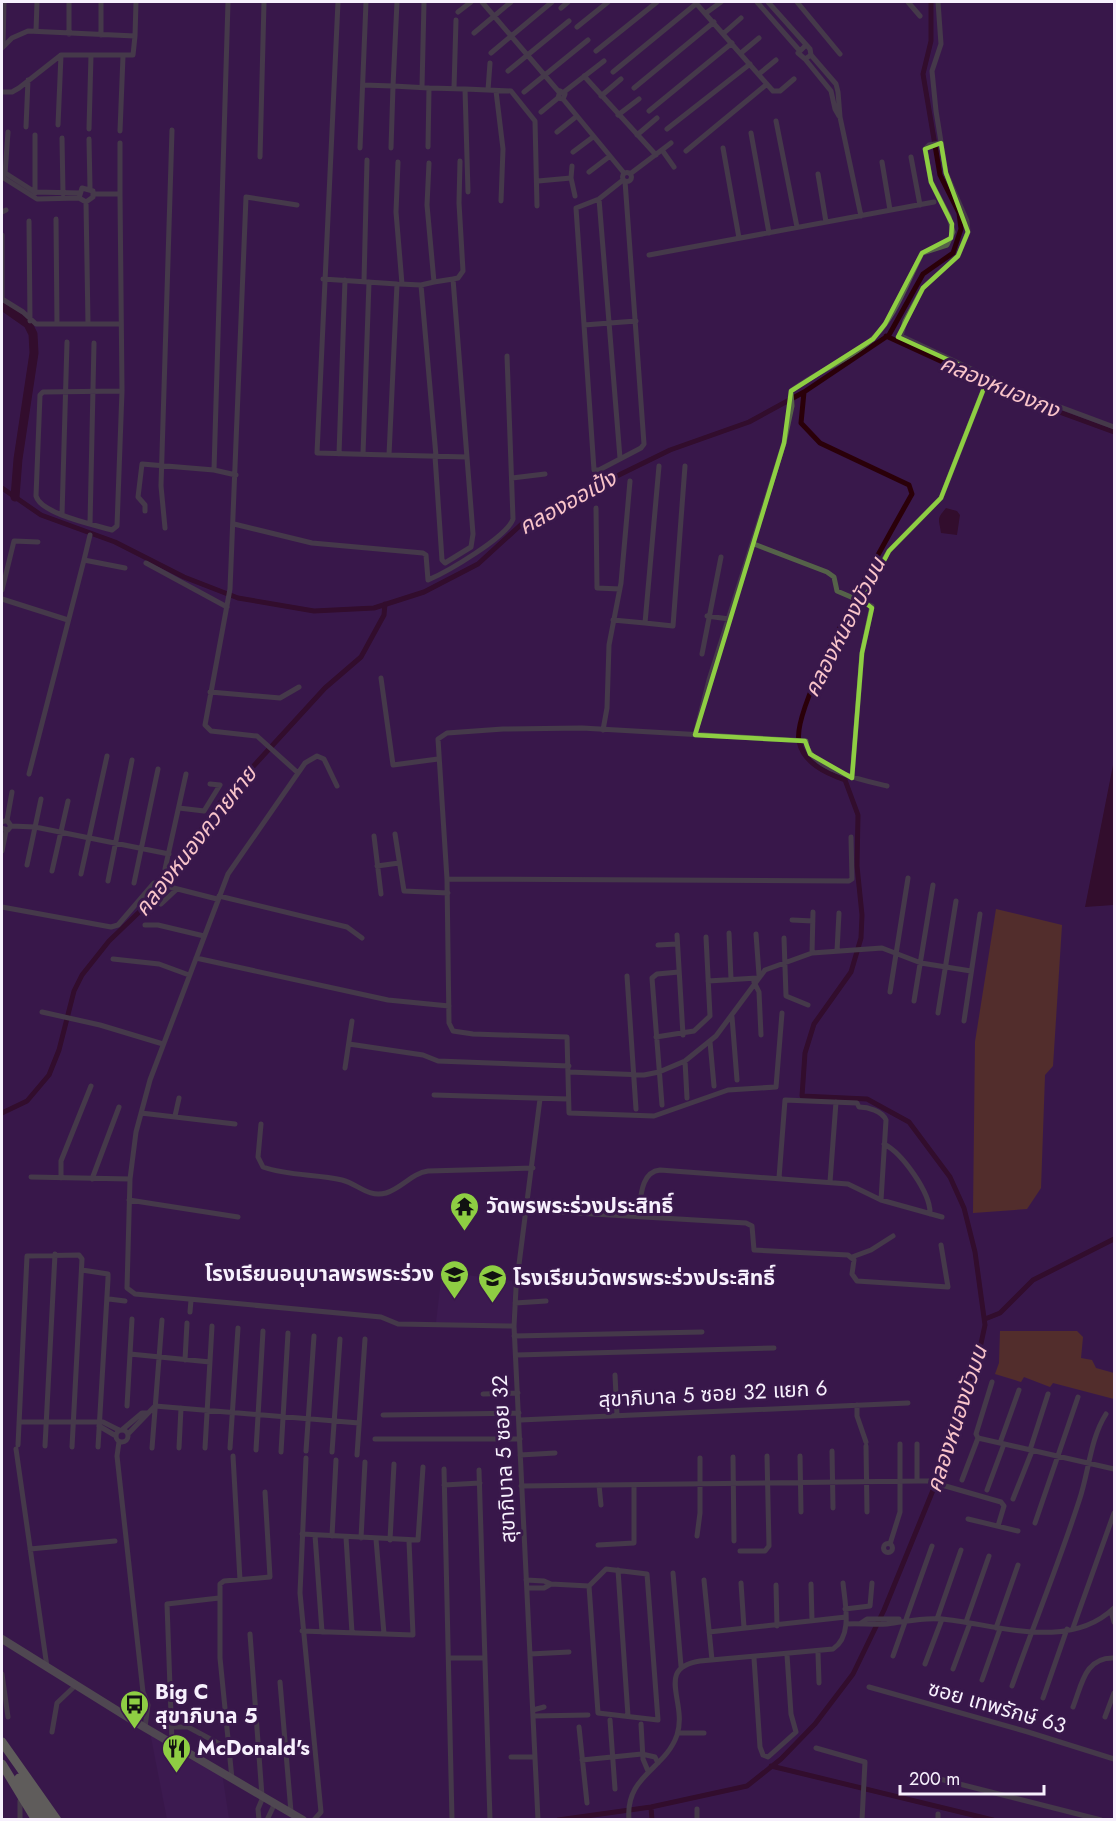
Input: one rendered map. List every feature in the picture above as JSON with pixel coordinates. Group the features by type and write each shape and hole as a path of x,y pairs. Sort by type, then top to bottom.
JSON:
{"highway":[{"path":"2,1742 57,1820"},
{"path":"2,1747 46,1820"},
{"path":"2,1764 36,1820"}],"main road":[{"path":"2,1639 136,1723 303,1820"}],"street":[{"path":"2,47 4,2"},
{"path":"36,31 37,2"},
{"path":"69,2 69,34"},
{"path":"101,2 101,35"},
{"path":"2,92 12,92 61,55 123,56 134,54 136,2"},
{"path":"214,470 228,2"},
{"path":"260,157 264,2"},
{"path":"338,2 317,453 467,457"},
{"path":"360,148 366,2"},
{"path":"391,148 397,2"},
{"path":"422,87 424,2"},
{"path":"458,12 471,2"},
{"path":"482,2 545,74 625,177 644,444 641,448 599,470 594,470 576,208 599,199 625,177 671,143"},
{"path":"474,33 511,2"},
{"path":"490,53 552,2"},
{"path":"561,8 568,2"},
{"path":"577,27 608,2"},
{"path":"596,51 657,2"},
{"path":"613,72 696,2 776,92 794,80"},
{"path":"706,13 721,2"},
{"path":"757,2 799,50 800,57 808,57 836,84 840,117 861,216"},
{"path":"768,2 810,49 808,57"},
{"path":"797,2 840,54"},
{"path":"908,2 920,16"},
{"path":"938,2 940,44 932,78 938,143 946,173 967,221 968,232 958,256 924,288 900,333 905,340 988,378 1077,415 1114,427"},
{"path":"724,33 741,18"},
{"path":"454,88 456,20"},
{"path":"508,71 569,21"},
{"path":"634,88 714,22"},
{"path":"2,47 19,35 36,31 135,36"},
{"path":"741,53 759,38"},
{"path":"524,93 588,40"},
{"path":"649,111 732,43"},
{"path":"799,50 805,46"},
{"path":"58,125 61,55"},
{"path":"89,129 91,55"},
{"path":"120,131 123,56"},
{"path":"759,74 776,60"},
{"path":"542,112 604,61"},
{"path":"488,90 489,63"},
{"path":"667,129 750,64"},
{"path":"584,76 656,154"},
{"path":"601,96 621,79"},
{"path":"26,127 28,80"},
{"path":"686,151 767,84"},
{"path":"363,85 511,91 535,122 537,206"},
{"path":"428,147 429,88"},
{"path":"465,89 468,192"},
{"path":"496,91 503,149 501,201"},
{"path":"618,115 639,99"},
{"path":"557,132 577,116"},
{"path":"637,135 657,118"},
{"path":"776,121 797,227"},
{"path":"165,528 165,515 161,506 172,130"},
{"path":"8,132 3,175 34,194 79,195 86,202 88,324"},
{"path":"751,133 769,233"},
{"path":"34,135 34,194"},
{"path":"573,152 593,137"},
{"path":"63,138 63,196"},
{"path":"89,139 90,188 94,194"},
{"path":"120,142 122,391 117,526 114,530 62,515 36,499 40,395 44,392 122,391"},
{"path":"695,735 784,443 792,403 792,390 834,366 873,339 885,324 910,280 920,255 947,245 950,240 952,224 930,175 926,149 929,145 938,143"},
{"path":"723,148 739,238"},
{"path":"662,150 674,167"},
{"path":"589,172 610,156"},
{"path":"910,157 920,205"},
{"path":"363,454 367,160"},
{"path":"389,455 400,284 395,206 398,162"},
{"path":"324,279 421,285 458,278 464,271 459,203 460,162"},
{"path":"882,162 890,210"},
{"path":"429,163 427,205 434,282"},
{"path":"572,166 571,178 575,196"},
{"path":"818,174 826,222"},
{"path":"537,181 571,178"},
{"path":"79,195 82,188 90,188"},
{"path":"94,194 120,194"},
{"path":"86,202 91,200 94,194"},
{"path":"297,205 246,197 230,589 210,692 206,728 211,731 254,734 298,773"},
{"path":"599,199 611,322 620,458"},
{"path":"649,255 934,202"},
{"path":"56,219 57,324"},
{"path":"29,220 30,321"},
{"path":"2,235 2,299 23,312 30,321 36,324 121,324"},
{"path":"421,285 442,560 445,563 466,552 473,543 453,279"},
{"path":"339,454 345,280"},
{"path":"584,325 636,321"},
{"path":"62,515 67,342"},
{"path":"90,524 94,343"},
{"path":"234,524 312,543 423,553 426,555 428,579 488,546 510,526 513,519 507,356"},
{"path":"862,602 890,551 907,530 941,498 988,378"},
{"path":"145,511 145,505 138,497 141,465 214,470 236,475"},
{"path":"645,623 659,466"},
{"path":"614,620 673,626 684,466"},
{"path":"512,477 545,474"},
{"path":"603,730 607,708 609,645 620,589 630,481"},
{"path":"596,508 597,588 620,589"},
{"path":"29,774 90,535"},
{"path":"2,590 14,541 38,542"},
{"path":"754,544 827,572 834,577 837,591 872,608 862,653 852,778"},
{"path":"702,654 707,616 721,557"},
{"path":"84,560 124,568"},
{"path":"146,563 228,605"},
{"path":"2,599 68,620"},
{"path":"707,616 729,619"},
{"path":"381,678 393,765 438,759"},
{"path":"210,692 280,698 299,687"},
{"path":"782,1013 776,1087 728,1090 654,1116 572,1114 568,1111 567,1037 457,1032 449,1023 448,893 438,740 447,733 503,729 603,730 806,741 810,754 852,778 887,786"},
{"path":"81,874 107,756"},
{"path":"337,786 329,766 320,757 310,759 228,874 218,897 141,1113 130,1179 127,1261 130,1292 191,1300 381,1317 398,1324 514,1326"},
{"path":"108,881 132,760"},
{"path":"134,882 158,769"},
{"path":"165,869 186,774"},
{"path":"179,808 204,811 220,785 210,784"},
{"path":"11,826 4,821 12,792"},
{"path":"27,865 41,799"},
{"path":"52,871 68,801"},
{"path":"2,851 4,829 11,826 35,827 169,854"},
{"path":"395,834 404,891 448,893"},
{"path":"374,836 381,894"},
{"path":"447,879 849,881 852,872 851,837"},
{"path":"377,866 399,863"},
{"path":"890,992 908,878"},
{"path":"2,907 116,926 154,883 347,927 362,938"},
{"path":"914,1001 933,885"},
{"path":"161,904 177,888"},
{"path":"938,1013 956,901"},
{"path":"812,953 813,912"},
{"path":"837,951 839,913"},
{"path":"964,1022 980,914"},
{"path":"792,920 813,921"},
{"path":"145,926 158,924 204,936"},
{"path":"729,933 731,979"},
{"path":"756,934 761,1035"},
{"path":"677,935 683,1035"},
{"path":"656,1037 683,1035 698,1029 710,1016 706,936"},
{"path":"783,938 786,996 808,1005"},
{"path":"658,945 677,944"},
{"path":"349,1044 423,1055 444,1062 633,1074 659,1072 685,1061 710,1042 732,1017 757,979 770,967 812,953 882,948 921,963 971,970"},
{"path":"196,958 388,1000 449,1006"},
{"path":"113,959 159,964 189,975"},
{"path":"662,1105 653,976 679,972"},
{"path":"627,976 636,1109"},
{"path":"708,981 757,979"},
{"path":"42,1012 164,1044"},
{"path":"732,1017 737,1080"},
{"path":"345,1068 352,1021"},
{"path":"710,1042 714,1086"},
{"path":"685,1061 687,1098"},
{"path":"61,1178 61,1161 91,1086"},
{"path":"434,1095 568,1099"},
{"path":"176,1116 178,1098"},
{"name":"สุขาภิบาล 5 ซอย 32","path":"538,1820 514,1326 540,1099"},
{"path":"779,1179 785,1100 857,1103 859,1107 867,1107 884,1116 885,1144 881,1200"},
{"path":"830,1182 836,1102"},
{"path":"92,1179 119,1107"},
{"path":"141,1113 235,1124"},
{"path":"261,1124 258,1157 263,1167 345,1180 361,1191 373,1193 388,1192 420,1172 428,1170 533,1168"},
{"path":"885,1144 897,1153 924,1191 929,1200 930,1214"},
{"path":"638,1216 646,1177 652,1171 852,1185 881,1200 942,1217"},
{"path":"31,1177 130,1179"},
{"path":"129,1200 238,1217"},
{"path":"526,1210 746,1223 752,1226 752,1247 757,1251 852,1257 893,1236"},
{"path":"852,1257 852,1274 857,1281 948,1287 941,1245"},
{"path":"47,1667 17,1447 26,1258 30,1254 79,1255 82,1260 72,1447"},
{"path":"45,1446 54,1254"},
{"path":"82,1270 108,1274 109,1299 98,1447"},
{"path":"109,1299 125,1301"},
{"path":"190,1312 191,1300"},
{"path":"515,1303 546,1300"},
{"path":"127,1406 132,1319"},
{"path":"152,1448 162,1320"},
{"path":"185,1360 187,1323"},
{"path":"205,1448 212,1326"},
{"path":"230,1448 238,1329"},
{"path":"256,1450 263,1331"},
{"path":"514,1336 702,1332"},
{"path":"281,1452 288,1334"},
{"path":"314,1336 300,1593 321,1812 314,1820"},
{"path":"332,1452 340,1339"},
{"path":"357,1455 365,1339"},
{"path":"516,1356 774,1348"},
{"path":"130,1354 210,1362"},
{"path":"615,1375 617,1415"},
{"path":"962,1480 978,1438 976,1434 992,1382"},
{"path":"987,1490 1019,1390"},
{"path":"483,1394 518,1393"},
{"path":"1013,1499 1048,1394"},
{"path":"1035,1523 1060,1457 1078,1398"},
{"name":"สุขาภิบาล 5 ซอย 32 แยก 6","path":"520,1420 908,1403"},
{"path":"857,1405 857,1416 866,1444 867,1512"},
{"path":"145,1728 148,1705 143,1692 117,1456 121,1434 155,1406 359,1423"},
{"path":"178,1448 181,1408"},
{"path":"383,1415 519,1413"},
{"path":"1012,1686 1078,1504 1100,1424 1106,1414"},
{"path":"19,1422 98,1424 121,1434"},
{"path":"978,1438 1114,1469"},
{"path":"375,1439 520,1439"},
{"path":"891,1544 900,1512 900,1444"},
{"path":"917,1444 917,1481"},
{"path":"832,1451 833,1508"},
{"path":"520,1455 555,1453"},
{"path":"233,1456 240,1580"},
{"path":"740,1551 765,1551 769,1546 767,1456"},
{"path":"800,1456 801,1512"},
{"path":"734,1457 734,1541"},
{"path":"697,1536 700,1458"},
{"path":"332,1536 336,1460"},
{"path":"361,1538 365,1462"},
{"path":"390,1540 394,1464"},
{"path":"302,1534 418,1540 423,1467"},
{"path":"444,1469 452,1820"},
{"path":"479,1470 490,1820"},
{"path":"521,1486 931,1482 1001,1502 1004,1506 999,1527"},
{"path":"444,1485 480,1483"},
{"path":"599,1485 601,1505"},
{"path":"598,1545 634,1543 634,1485"},
{"path":"232,1779 220,1658 220,1584 224,1581 270,1577 265,1492"},
{"path":"1043,1698 1114,1513"},
{"path":"968,1519 1018,1531"},
{"path":"315,1535 322,1632"},
{"path":"346,1537 352,1633"},
{"path":"376,1539 384,1634"},
{"path":"30,1549 115,1541"},
{"path":"302,1631 413,1635 409,1541"},
{"path":"893,1656 904,1619 932,1546"},
{"path":"925,1664 961,1550"},
{"path":"953,1669 989,1556"},
{"path":"982,1680 1018,1564"},
{"path":"526,1580 589,1586 606,1569 647,1574 658,1720 598,1713 589,1586"},
{"path":"618,1570 628,1716"},
{"path":"630,1820 628,1805 636,1786 673,1747 681,1719 675,1678 681,1666 673,1573"},
{"path":"704,1580 712,1660"},
{"path":"741,1583 744,1628"},
{"path":"681,1666 712,1660 818,1653 837,1647 846,1624 843,1583"},
{"path":"845,1609 870,1606 872,1583"},
{"path":"527,1588 544,1588 551,1584"},
{"path":"811,1584 812,1620"},
{"path":"776,1585 777,1626"},
{"path":"172,1743 167,1604 219,1598"},
{"path":"846,1624 904,1619 940,1619 1031,1632 1070,1629 1113,1609 1114,1622"},
{"path":"709,1632 846,1617"},
{"path":"250,1634 263,1796 258,1809 259,1820"},
{"path":"530,1654 570,1652"},
{"path":"818,1653 819,1683"},
{"path":"754,1658 760,1747 764,1756 768,1756 796,1732 791,1714 787,1655"},
{"path":"449,1659 484,1658"},
{"path":"1073,1707 1089,1666 1100,1659 1114,1658"},
{"path":"2,1674 8,1717"},
{"path":"280,1682 291,1812"},
{"path":"52,1732 57,1703 76,1685"},
{"name":"ซอย เทพรักษ์ 63","path":"869,1687 1114,1759"},
{"path":"136,1723 143,1692"},
{"path":"1105,1717 1114,1693"},
{"path":"533,1713 544,1707"},
{"path":"533,1713 588,1715"},
{"path":"172,1717 226,1714"},
{"path":"610,1720 615,1789"},
{"path":"641,1724 642,1754 648,1771"},
{"path":"173,1727 188,1727 229,1749"},
{"path":"579,1727 587,1803"},
{"path":"678,1733 704,1733"},
{"path":"816,1748 864,1759 866,1776 862,1820"},
{"path":"582,1760 642,1754 655,1756 658,1763"},
{"path":"511,1757 535,1757"},
{"path":"2,1772 31,1820"},
{"path":"920,1774 1101,1820"},
{"path":"20,1801 20,1820"},
{"path":"267,1820 275,1803"},
{"path":"696,1809 697,1820"}],"highlighted area":[{"path":"941,143 946,173 968,232 958,256 923,288 898,337 988,378 941,498 889,551 863,601 872,608 862,653 852,778 810,754 805,741 695,735 784,443 791,391 873,339 885,324 922,253 951,238 952,224 931,182 925,149"}],"shaded area":[{"path":"946,508 957,511 960,515 957,535 941,533 939,519"},
{"path":"1114,760 1114,905 1085,907"},
{"path":"996,909 1062,925 1053,1066 1045,1075 1041,1188 1027,1209 973,1213 975,1042"},
{"path":"442,1272 514,1281 511,1324 436,1323"},
{"path":"1000,1331 1077,1331 1083,1337 1081,1358 1092,1360 1096,1368 1114,1373 1114,1399 1053,1383 1050,1387 1024,1377 1021,1382 995,1374 999,1363"},
{"path":"150,1732 222,1773 229,1819 167,1819"}],"waterway":[{"name":"คลองออเป้ง","path":"2,488 41,515 115,542 184,577 238,598 314,611 374,608 424,592 478,564 525,521 670,450 749,422 804,392 889,335 923,274 953,253 961,229 959,213 940,175 923,74 931,41 931,2"},
{"path":"2,306 28,324 33,334 34,353 18,459 15,497"},
{"name":"คลองหนองกง","path":"886,336 1021,398 1114,432"},
{"name":"คลองหนองบัวมน","path":"558,1820 651,1807 747,1786 781,1759 815,1724 853,1674 884,1610 938,1478 977,1362 985,1325 975,1252 964,1208 950,1177 909,1122 867,1099 802,1096 805,1053 814,1024 851,972 861,938 862,915 857,866 858,815 845,780 816,766 801,749 799,741 801,722 825,657 912,494 909,485 820,443 801,423 804,392"},
{"name":"คลองหนองควายหาย","path":"2,1113 27,1101 49,1075 59,1050 74,991 82,975 109,941 158,894 217,806 325,688 361,657 384,615 385,604"},
{"path":"985,1319 1000,1313 1033,1280 1114,1239"},
{"path":"771,1766 993,1820"},
{"path":"651,1807 652,1820"}],"place":[{"name":"วัดพรพระร่วงประสิทธิ์","path":"465,1232"},
{"name":"โรงเรียนอนุบาลพรพระร่วง","path":"455,1300"},
{"name":"โรงเรียนวัดพรพระร่วงประสิทธิ์","path":"492,1304"},
{"name":"Big C สุขาภิบาล 5","path":"134,1730"},
{"name":"McDonald's","path":"176,1774"}]}
